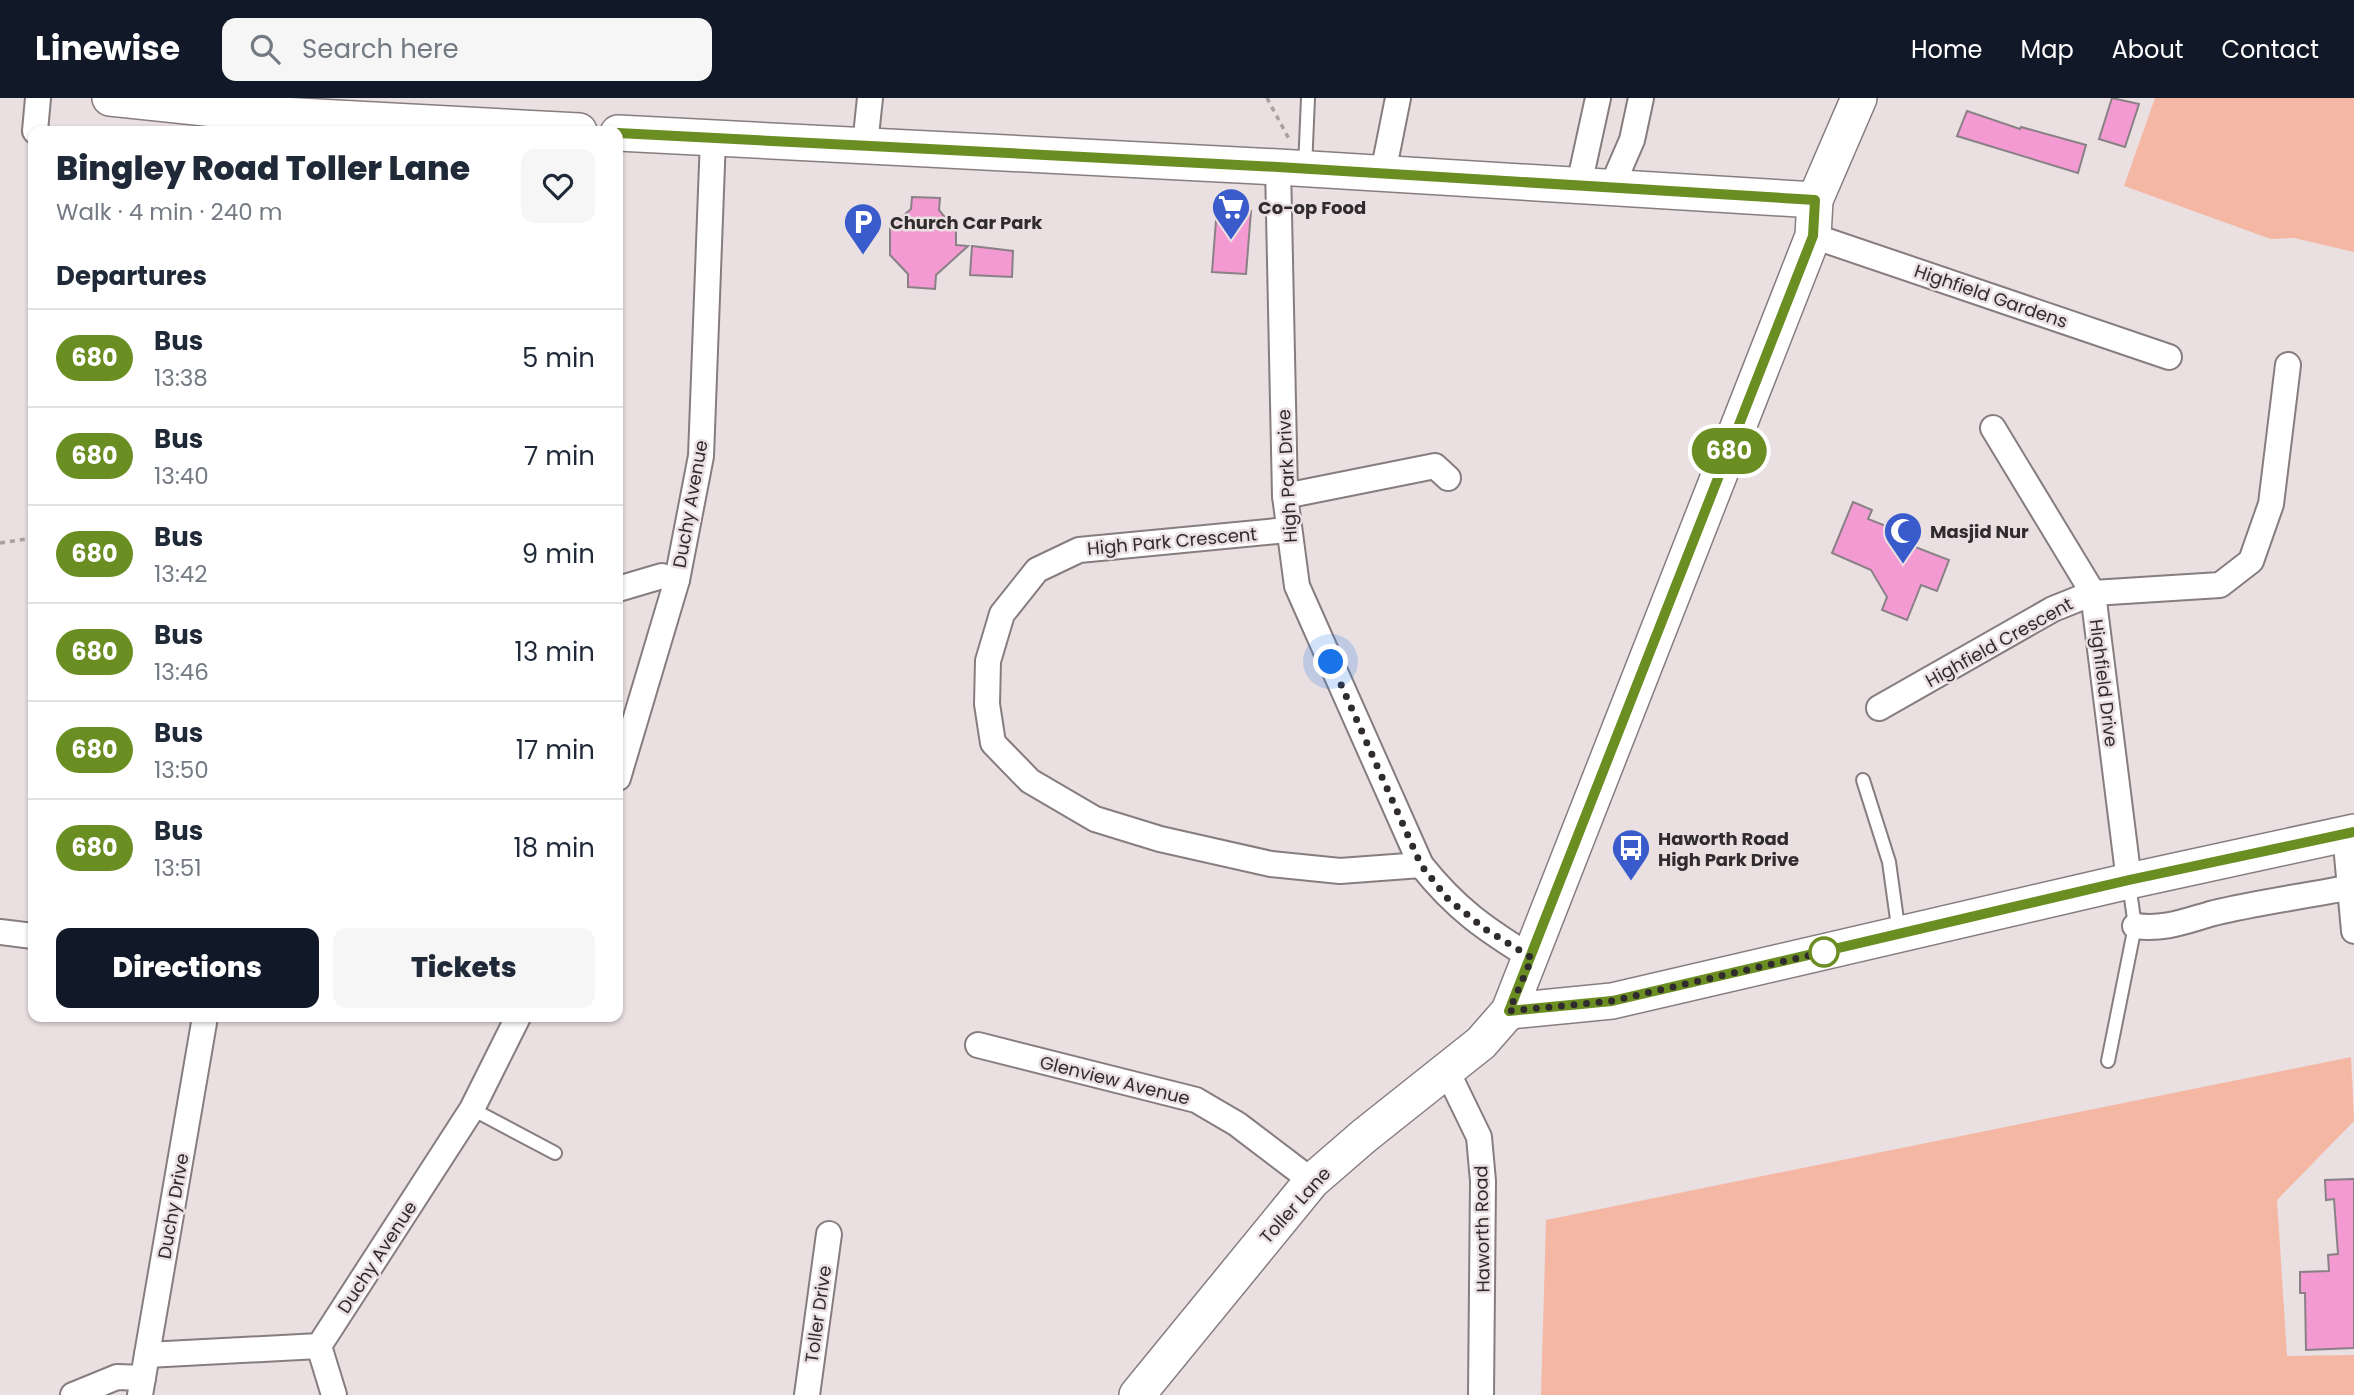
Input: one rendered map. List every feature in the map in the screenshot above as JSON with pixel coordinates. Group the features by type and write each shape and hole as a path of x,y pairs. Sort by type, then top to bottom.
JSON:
{"main road":[{"path":"110,98 207,103 262,123 384,126"},
{"path":"1859,98 1815,200 1813,236 1509,1011 1612,1001 2129,880 2350,833"},
{"path":"623,133 1383,173 1815,200"},
{"name":"Toller Lane","path":"1137,1395 1312,1181 1481,1043 1509,1011"}],"street":[{"path":"35,126 38,98"},
{"path":"865,145 870,98"},
{"path":"1383,173 1398,98"},
{"path":"1595,186 1598,98"},
{"path":"1595,186 1632,139 1641,98"},
{"name":"Duchy Avenue","path":"623,761 677,580 701,456 713,138"},
{"name":"High Park Drive","path":"1292,168 1285,496 1287,530 1297,586 1421,865 1448,899 1485,929 1532,958"},
{"name":"Highfield Gardens","path":"1813,236 2169,357"},
{"name":"Highfield Crescent","path":"1879,709 2053,609 2093,593 2220,585 2251,561 2271,504 2288,365"},
{"name":"Highfield Drive","path":"1993,428 2093,593 2129,880"},
{"path":"1285,496 1435,466 1448,478"},
{"name":"High Park Crescent","path":"1287,530 1079,550 1037,570 1002,614 988,661 987,704 993,743 1030,781 1095,819 1160,839 1271,864 1340,871 1421,865"},
{"path":"623,588 662,576 677,580"},
{"path":"2350,833 2354,931"},
{"path":"2135,926 2157,929 2175,926 2213,914 2352,887"},
{"path":"0,932 28,935"},
{"name":"Duchy Drive","path":"143,1376 204,1022"},
{"name":"Duchy Avenue","path":"319,1346 472,1109 516,1022"},
{"name":"Glenview Avenue","path":"978,1045 1196,1100 1237,1124 1312,1181"},
{"name":"Haworth Road","path":"1447,1071 1479,1137 1483,1181 1481,1395"},
{"name":"Toller Drive","path":"807,1395 830,1234"},
{"path":"73,1395 117,1377 143,1376 319,1346 334,1395"}],"lane":[{"path":"1292,168 1308,98"},
{"path":"1863,780 1889,862 1899,934"},
{"path":"2108,1061 2135,926 2129,880"},
{"path":"472,1109 555,1153"}],"path":[{"path":"1267,98 1292,168"},
{"path":"0,543 28,539"}],"shaded area":[{"path":"2155,98 2354,98 2354,252 2294,238 2271,239 2124,186"},
{"path":"2351,1057 2354,1121 2277,1200 2287,1356 2354,1355 2354,1395 1541,1395 1546,1220"}],"building":[{"path":"2112,98 2139,104 2125,147 2099,139"},
{"path":"1967,111 2020,129 2021,127 2086,145 2078,173 1957,136"},
{"path":"912,197 940,198 939,210 956,231 956,245 968,246 936,275 935,289 908,287 908,274 890,255 890,227 911,209"},
{"name":"Co-op Food","path":"1217,208 1251,211 1246,274 1212,272"},
{"path":"972,246 1013,251 1012,277 970,275"},
{"name":"Masjid Nur","path":"1853,502 1872,510 1868,519 1914,537 1910,545 1949,560 1937,591 1921,585 1907,620 1882,610 1887,597 1871,570 1832,553"},
{"path":"2354,1179 2354,1348 2306,1350 2305,1293 2300,1293 2300,1272 2329,1271 2328,1255 2338,1254 2334,1199 2326,1200 2325,1180"}],"bus line":[{"name":"680","path":"623,133 1278,167 1815,200 1813,236 1509,1011 1612,1001 2129,880 2354,832"}],"place":[{"name":"Co-op Food","path":"1231,241"},
{"name":"Church Car Park","path":"863,256"},
{"name":"Masjid Nur","path":"1903,565"},
{"name":"Haworth Road High Park Drive","path":"1631,882"}],"route":[{"path":"1331,662 1421,865 1448,899 1485,929 1532,958 1509,1011 1612,1001 1824,952"}]}
